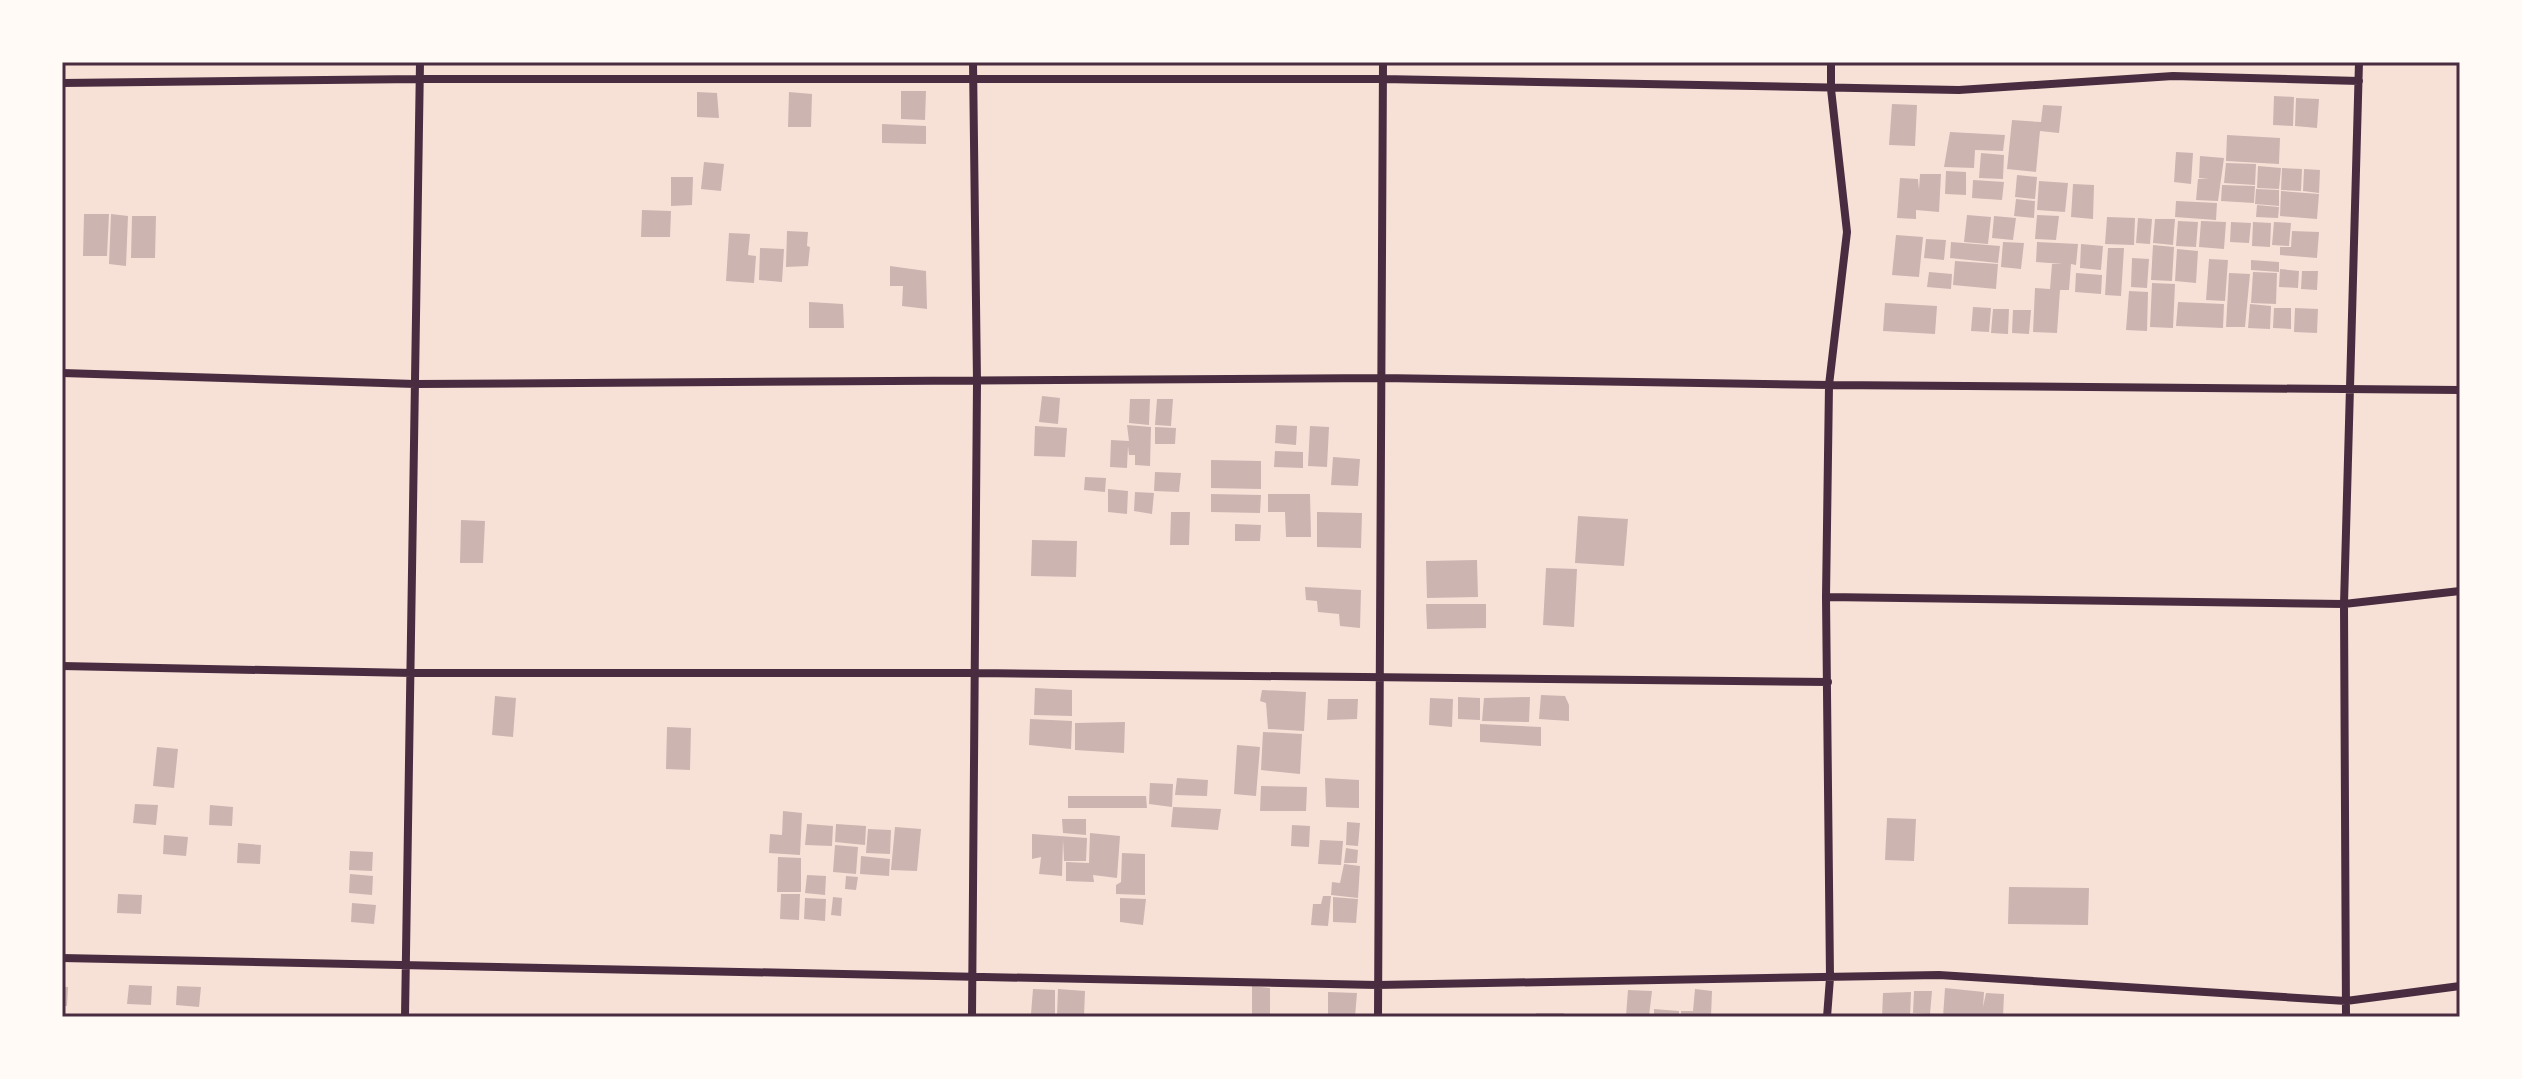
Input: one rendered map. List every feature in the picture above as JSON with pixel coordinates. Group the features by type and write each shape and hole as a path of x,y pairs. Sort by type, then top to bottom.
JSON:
{"street":[{"path":"405,1017 420,62"},
{"path":"972,1017 977,382 973,62"},
{"path":"1378,1017 1383,62"},
{"path":"1827,1017 1830,978 1826,597 1829,385 1847,232 1831,89 1831,62"},
{"path":"2346,1017 2344,604 2359,62"},
{"path":"62,83 420,79 1382,79 1959,90 2173,76 2359,81"},
{"path":"62,373 415,384 1381,378 2460,390"},
{"path":"1826,597 2344,604 2460,591"},
{"path":"62,666 412,673 976,673 1828,682"},
{"path":"62,958 1377,985 1939,975 2346,1001 2460,986"}],"building":[{"path":"901,91 926,91 925,120 901,119"},
{"path":"697,92 717,93 719,118 697,117"},
{"path":"789,92 812,94 811,127 788,127"},
{"path":"2274,96 2294,97 2293,126 2273,125"},
{"path":"2296,98 2319,99 2317,128 2295,126"},
{"path":"1892,104 1917,105 1915,146 1889,145"},
{"path":"2043,105 2062,106 2059,133 2040,131 2036,172 2007,169 2012,120 2041,122"},
{"path":"882,124 926,126 926,144 882,143"},
{"path":"1950,132 2005,135 2003,151 1975,150 1974,168 1944,167"},
{"path":"2227,135 2280,138 2279,164 2226,161"},
{"path":"2176,152 2193,153 2191,184 2174,182"},
{"path":"1981,153 2004,155 2003,179 1979,178"},
{"path":"2200,156 2224,158 2218,201 2196,200 2198,179 2209,179 2199,178"},
{"path":"704,162 724,164 721,191 701,189"},
{"path":"2226,163 2256,164 2255,185 2224,183"},
{"path":"2258,166 2281,168 2279,189 2257,188"},
{"path":"2282,168 2302,169 2301,191 2281,190"},
{"path":"2304,169 2320,170 2319,193 2303,191"},
{"path":"1946,171 1966,172 1966,195 1945,194"},
{"path":"1920,174 1941,174 1939,212 1916,210 1916,219 1897,218 1900,178 1918,179 1919,190"},
{"path":"2017,175 2037,177 2035,199 2015,197"},
{"path":"671,177 693,177 692,205 671,206"},
{"path":"1973,180 2004,182 2002,200 1972,198"},
{"path":"2039,181 2068,183 2065,212 2037,210"},
{"path":"2073,184 2094,185 2093,219 2071,217"},
{"path":"2222,185 2255,186 2254,203 2221,201"},
{"path":"2256,189 2279,190 2279,206 2255,204"},
{"path":"2281,191 2319,194 2317,219 2280,216"},
{"path":"2016,199 2035,201 2034,218 2014,216"},
{"path":"2176,201 2217,203 2216,220 2175,217"},
{"path":"2257,205 2279,207 2278,218 2256,217"},
{"path":"642,210 671,211 670,237 641,237"},
{"path":"84,214 109,214 107,256 83,256"},
{"path":"111,214 128,216 126,266 109,264"},
{"path":"1967,215 1991,217 1988,244 1964,242"},
{"path":"2037,215 2059,216 2056,240 2035,239"},
{"path":"132,216 156,216 155,258 131,258"},
{"path":"1994,216 2016,218 2013,240 1992,238"},
{"path":"2107,217 2135,218 2134,245 2105,244"},
{"path":"2138,218 2152,219 2150,244 2136,243"},
{"path":"2155,219 2175,219 2173,245 2153,243"},
{"path":"2178,221 2198,222 2196,247 2176,246"},
{"path":"2201,221 2226,222 2224,249 2199,247"},
{"path":"2231,222 2251,223 2249,243 2230,242"},
{"path":"2253,222 2271,223 2270,247 2252,246"},
{"path":"2274,222 2291,223 2289,246 2272,245"},
{"path":"787,231 808,232 808,266 786,267"},
{"path":"2292,231 2319,232 2317,258 2280,255 2280,247 2291,247"},
{"path":"729,233 750,234 748,255 756,256 754,283 726,281"},
{"path":"1896,235 1923,237 1919,277 1892,275"},
{"path":"1926,239 1946,240 1944,260 1924,258"},
{"path":"1951,242 2000,246 1998,263 1950,258"},
{"path":"2003,242 2024,243 2021,269 2001,267"},
{"path":"2037,242 2078,244 2076,265 2071,264 2069,290 2060,290 2057,333 2033,332 2035,288 2050,289 2052,264 2063,264 2036,262"},
{"path":"2081,244 2103,246 2101,270 2080,268"},
{"path":"2153,245 2174,247 2172,281 2151,280"},
{"path":"760,248 784,249 782,282 759,280"},
{"path":"2108,248 2124,248 2121,296 2105,295"},
{"path":"2177,249 2198,251 2196,283 2175,281"},
{"path":"2132,258 2149,259 2147,288 2131,287"},
{"path":"2209,259 2228,260 2225,301 2206,300"},
{"path":"2251,260 2279,262 2279,272 2251,270"},
{"path":"1955,261 1998,264 1996,289 1953,285"},
{"path":"890,266 926,271 927,309 902,306 903,286 890,286"},
{"path":"2280,269 2299,271 2298,288 2279,287"},
{"path":"2302,271 2318,271 2317,290 2301,289"},
{"path":"1929,272 1952,274 1951,289 1927,287"},
{"path":"2253,272 2277,273 2276,304 2251,303"},
{"path":"2076,273 2102,275 2101,294 2075,292"},
{"path":"2229,273 2250,274 2245,327 2226,327"},
{"path":"2152,283 2175,284 2173,328 2150,327"},
{"path":"2129,291 2148,292 2147,331 2126,330"},
{"path":"809,302 843,304 844,328 809,328"},
{"path":"2178,302 2224,304 2223,328 2176,326"},
{"path":"1885,303 1937,306 1935,334 1883,331"},
{"path":"2250,304 2271,306 2270,329 2248,328"},
{"path":"1973,307 1991,308 1989,332 1971,331"},
{"path":"2274,308 2291,308 2291,329 2273,328"},
{"path":"2295,308 2318,309 2317,333 2294,332"},
{"path":"1993,309 2009,309 2008,334 1991,333"},
{"path":"2013,310 2031,310 2029,334 2012,333"},
{"path":"1042,396 1060,398 1058,424 1039,422"},
{"path":"1130,399 1150,399 1149,425 1129,423"},
{"path":"1157,399 1173,399 1171,426 1155,425"},
{"path":"1127,425 1151,427 1150,466 1135,465 1135,455 1129,455 1128,446 1127,468 1110,467 1111,440 1129,441"},
{"path":"1276,425 1297,426 1296,445 1275,443"},
{"path":"1035,426 1067,428 1065,457 1034,456"},
{"path":"1310,426 1329,427 1327,467 1308,466"},
{"path":"1155,427 1176,428 1175,444 1155,444"},
{"path":"1275,451 1303,452 1303,468 1274,467"},
{"path":"1333,457 1360,459 1358,486 1331,485"},
{"path":"1211,460 1261,461 1261,489 1211,488"},
{"path":"1155,472 1181,473 1179,492 1154,491"},
{"path":"1085,477 1106,478 1105,492 1084,490"},
{"path":"1108,489 1128,491 1127,514 1108,512"},
{"path":"1135,492 1154,493 1152,514 1134,511"},
{"path":"1211,494 1261,495 1260,513 1211,512"},
{"path":"1268,494 1310,494 1311,537 1286,537 1285,512 1268,512"},
{"path":"1171,512 1190,512 1189,545 1170,545"},
{"path":"1317,512 1362,513 1361,548 1317,547"},
{"path":"1578,516 1628,519 1624,566 1575,563"},
{"path":"461,520 485,521 483,563 460,563"},
{"path":"1235,524 1261,525 1260,541 1235,541"},
{"path":"1032,540 1077,541 1076,577 1031,576"},
{"path":"1477,560 1478,597 1427,598 1426,561"},
{"path":"1546,568 1577,569 1574,627 1543,625"},
{"path":"1305,587 1361,590 1360,628 1340,626 1339,614 1318,612 1317,601 1306,600"},
{"path":"1426,604 1486,604 1486,628 1427,629"},
{"path":"1035,688 1072,690 1072,716 1034,715"},
{"path":"1262,690 1306,692 1304,731 1268,729 1266,703 1260,701"},
{"path":"1541,695 1565,696 1569,705 1569,721 1539,719"},
{"path":"495,696 516,698 513,737 492,735"},
{"path":"1458,697 1480,698 1480,720 1458,719"},
{"path":"1530,697 1529,722 1482,721 1484,698"},
{"path":"1430,698 1453,699 1452,727 1429,725"},
{"path":"1328,699 1358,699 1357,719 1327,720"},
{"path":"1030,719 1072,721 1071,749 1029,745"},
{"path":"1125,722 1124,753 1075,750 1075,723"},
{"path":"1480,724 1541,727 1541,746 1480,742"},
{"path":"667,727 691,728 690,770 666,769"},
{"path":"1263,732 1302,734 1300,774 1261,770"},
{"path":"1237,745 1260,747 1256,796 1234,794"},
{"path":"157,747 178,749 174,788 153,786"},
{"path":"1177,778 1208,780 1207,796 1175,795"},
{"path":"1325,778 1359,780 1359,808 1326,807"},
{"path":"1150,783 1173,784 1172,807 1149,804"},
{"path":"1261,786 1307,787 1306,811 1260,811"},
{"path":"1068,796 1146,796 1147,808 1068,808"},
{"path":"135,804 158,805 156,825 133,823"},
{"path":"210,805 233,807 232,826 209,825"},
{"path":"1173,807 1221,809 1218,830 1171,827"},
{"path":"783,811 802,813 800,855 769,853 770,834 782,835"},
{"path":"1887,818 1916,819 1914,861 1885,860"},
{"path":"1062,819 1086,819 1086,835 1063,833"},
{"path":"1347,822 1360,823 1358,846 1346,845"},
{"path":"807,824 833,826 832,846 805,845"},
{"path":"836,824 866,826 865,845 835,842"},
{"path":"1292,825 1310,826 1309,847 1291,846"},
{"path":"895,827 921,829 917,871 891,870"},
{"path":"868,829 891,830 890,854 866,853"},
{"path":"1090,833 1120,836 1117,878 1093,875 1094,882 1066,881 1066,862 1089,863"},
{"path":"1032,834 1087,838 1086,861 1064,861 1063,839 1062,876 1039,874 1041,857 1032,859"},
{"path":"164,835 188,837 186,856 163,854"},
{"path":"1320,840 1343,841 1341,865 1318,864"},
{"path":"238,843 261,845 260,864 237,863"},
{"path":"835,845 858,847 856,874 833,872"},
{"path":"1346,848 1358,850 1357,863 1344,863"},
{"path":"350,851 373,852 372,871 349,870"},
{"path":"1122,853 1145,854 1145,895 1116,894 1116,885 1121,882"},
{"path":"861,856 890,859 889,876 860,874"},
{"path":"778,857 801,858 801,892 777,892"},
{"path":"1344,864 1360,866 1358,898 1331,895 1332,882 1340,883"},
{"path":"350,874 373,876 372,895 349,893"},
{"path":"807,875 826,876 825,895 805,893"},
{"path":"846,876 858,877 856,890 845,889"},
{"path":"2009,887 2089,888 2088,925 2008,924"},
{"path":"118,894 142,895 141,914 117,913"},
{"path":"781,894 800,894 799,920 780,919"},
{"path":"1323,896 1331,896 1328,926 1311,925 1313,904 1321,904"},
{"path":"833,897 842,898 841,916 831,915"},
{"path":"1333,897 1358,899 1356,923 1333,922"},
{"path":"805,898 826,899 825,921 804,919"},
{"path":"1120,898 1146,899 1143,925 1120,922"},
{"path":"352,903 376,905 374,924 351,922"},
{"path":"129,985 152,986 151,1005 127,1004"},
{"path":"177,986 201,987 199,1007 176,1005"},
{"path":"1252,986 1270,988 1270,1017 1252,1017"},
{"path":"62,987 68,987 67,1006 62,1006"},
{"path":"1945,988 1984,992 1983,1007 1986,993 2004,994 2003,1017 1943,1017"},
{"path":"1033,989 1055,990 1055,1015 1031,1014"},
{"path":"1058,989 1085,991 1084,1017 1057,1016"},
{"path":"1695,989 1712,991 1711,1017 1681,1017 1681,1011 1693,1011"},
{"path":"1628,990 1652,991 1649,1016 1626,1016"},
{"path":"1914,991 1932,991 1930,1014 1913,1013"},
{"path":"1328,992 1357,993 1355,1017 1328,1016"},
{"path":"1911,992 1910,1017 1882,1017 1883,993"},
{"path":"1654,1009 1679,1011 1679,1017 1654,1017"},
{"path":"1536,1013 1564,1013 1564,1017 1536,1017"}]}
